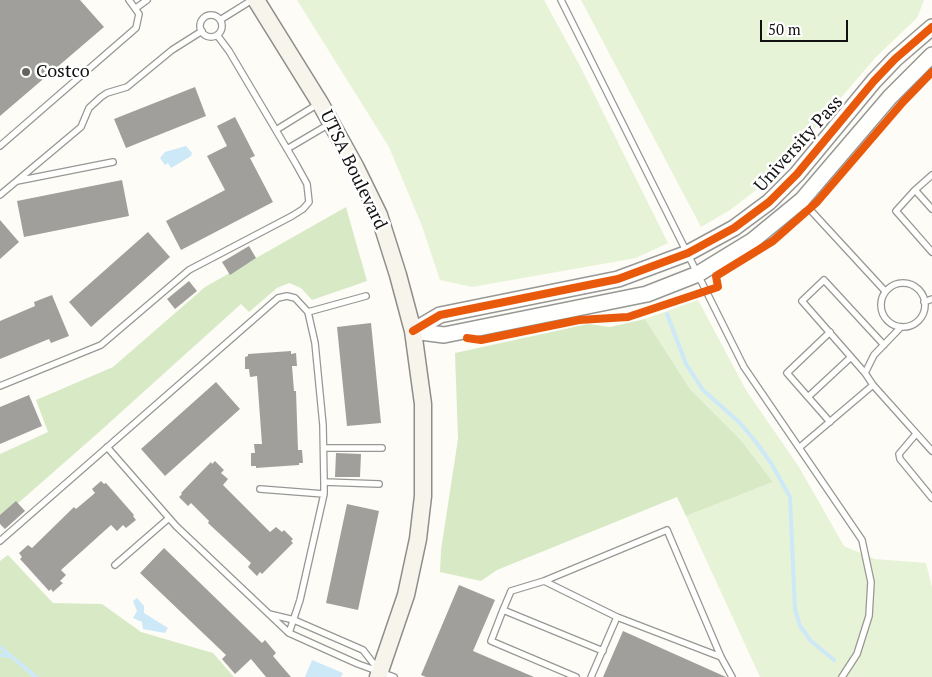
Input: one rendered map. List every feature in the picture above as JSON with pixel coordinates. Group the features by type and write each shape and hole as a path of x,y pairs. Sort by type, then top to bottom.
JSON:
{"main road":[{"name":"UTSA Boulevard","path":"256,0 331,122 379,215 398,275 413,332 423,404 422,496 418,539 406,596 384,675"}],"street":[{"name":"University Pass","path":"413,332 440,316 618,279 688,253 734,228 769,202 797,174 874,81 895,59 932,28"},
{"path":"413,332 448,335 647,294 698,274 752,241 802,200 890,97 932,55"}],"lane":[{"path":"0,146 136,28 139,14 129,0"},
{"path":"136,8 147,0"},
{"path":"220,20 252,0"},
{"path":"561,0 744,366 862,540 871,582 869,616 857,654 842,677"},
{"path":"213,15 220,20 221,28 217,35 208,36 202,32 200,23 205,17 213,15"},
{"path":"0,195 81,127 89,108 101,97 107,93 127,87 172,50 202,32"},
{"path":"0,386 101,345 190,270 303,209 309,202 309,192 287,149 229,51 217,35"},
{"path":"276,130 320,103"},
{"path":"287,149 331,122"},
{"path":"15,182 113,162"},
{"path":"932,175 896,211 932,252"},
{"path":"915,190 932,209"},
{"path":"802,200 886,291"},
{"path":"884,345 824,280 802,301 932,451"},
{"path":"906,283 919,291 924,302 924,312 920,319 908,327 894,326 884,317 880,304 886,291 891,286 906,283"},
{"path":"0,541 278,298 287,296 295,298 308,312 315,343 324,448 324,494 300,600 289,633"},
{"path":"308,312 366,296"},
{"path":"924,302 932,299"},
{"path":"865,373 868,363 901,327"},
{"path":"830,332 787,373 830,422"},
{"path":"808,397 851,357"},
{"path":"800,447 873,385"},
{"path":"916,434 899,454 900,459 932,498"},
{"path":"107,447 169,518 267,614 289,633 384,675"},
{"path":"324,448 382,448"},
{"path":"324,482 379,484"},
{"path":"260,489 324,494"},
{"path":"115,565 169,518"},
{"path":"576,677 491,641 511,591 544,581 667,530 721,656 732,677"},
{"path":"544,581 617,617 721,656"},
{"path":"503,610 603,651"},
{"path":"267,614 294,620 363,650 384,675"},
{"path":"591,677 617,617"}],"green space":[{"path":"297,0 544,0 580,66 668,243 636,258 472,287 440,280 422,226 389,147"},
{"path":"581,0 924,0 917,18 876,57 772,178 730,210 701,227"},
{"path":"346,207 367,281 312,300 301,288 289,283 277,288 249,312 241,304 0,519 0,454 48,432 36,400 113,367 205,287"},
{"path":"698,300 746,390 799,467 844,546 875,559 926,563 932,587 932,677 760,677 686,516 773,482 740,439 690,389 645,319"},
{"path":"645,319 690,389 740,439 773,482 686,516 677,497 497,570 481,581 440,572 441,550 458,439 455,353 588,324 610,327"},
{"path":"8,555 53,603 102,604 141,632 213,653 234,677 0,677 0,561"}],"water":[{"path":"186,146 192,153 191,156 171,168 168,163 165,165 160,158 165,152"},
{"path":"137,598 144,606 144,613 168,628 165,633 143,629 142,622 133,618 137,611 133,601"},
{"path":"312,660 343,673 341,677 305,677"}],"building":[{"name":"Costco","path":"0,0 80,0 104,27 0,116"},
{"path":"195,87 206,116 126,148 114,119"},
{"path":"235,117 255,156 250,158 273,202 181,250 166,221 225,190 207,156 227,146 217,126"},
{"path":"122,180 129,216 24,237 17,201"},
{"path":"0,220 19,242 0,259"},
{"path":"148,232 170,257 91,327 69,302"},
{"path":"249,246 256,258 230,275 222,262"},
{"path":"189,281 197,291 175,309 167,299"},
{"path":"52,295 69,336 51,343 49,339 0,359 0,321 35,306 34,302"},
{"path":"371,323 381,423 347,426 337,327"},
{"path":"291,351 291,354 296,353 297,366 292,366 294,391 296,391 298,450 302,450 303,463 299,463 299,465 256,468 256,466 251,466 251,453 255,453 254,444 262,444 257,376 250,377 249,369 245,369 245,357 248,354"},
{"path":"216,382 240,409 165,476 141,449"},
{"path":"29,395 42,426 0,444 0,407"},
{"path":"336,453 361,454 360,477 335,477"},
{"path":"215,461 224,470 221,473 228,479 223,485 270,532 276,527 282,532 284,530 293,539 291,541 293,543 262,574 260,572 257,576 248,567 251,563 208,523 209,521 191,503 188,506 179,497 211,462 212,464"},
{"path":"101,481 104,484 106,483 134,515 136,520 126,528 123,525 117,531 111,525 61,570 66,575 60,581 63,583 53,592 51,589 49,591 20,559 22,557 19,553 28,545 32,548 74,507 76,509 95,493 92,489"},
{"path":"16,501 25,511 5,529 0,524 0,515"},
{"path":"347,504 379,511 358,610 326,603"},
{"path":"164,548 262,643 265,640 276,653 273,656 291,677 266,677 251,659 235,674 222,659 226,655 140,573"},
{"path":"459,585 495,600 473,651 534,677 426,677 421,675"},
{"path":"623,631 726,677 603,677"}],"waterway":[{"path":"667,314 686,364 703,390 740,423 756,442 771,463 790,497 795,609 800,626 811,641 834,660"},
{"path":"0,647 36,677"},
{"path":"0,655 10,656"}],"cycle path":[{"path":"413,331 440,315 618,279 688,253 734,228 769,202 797,174 874,81 895,59 932,27"},
{"path":"467,338 481,340 579,320 628,317 718,287 716,276 773,241 817,202 903,102 932,72"}],"place":[{"name":"Costco","path":"26,72"}]}
